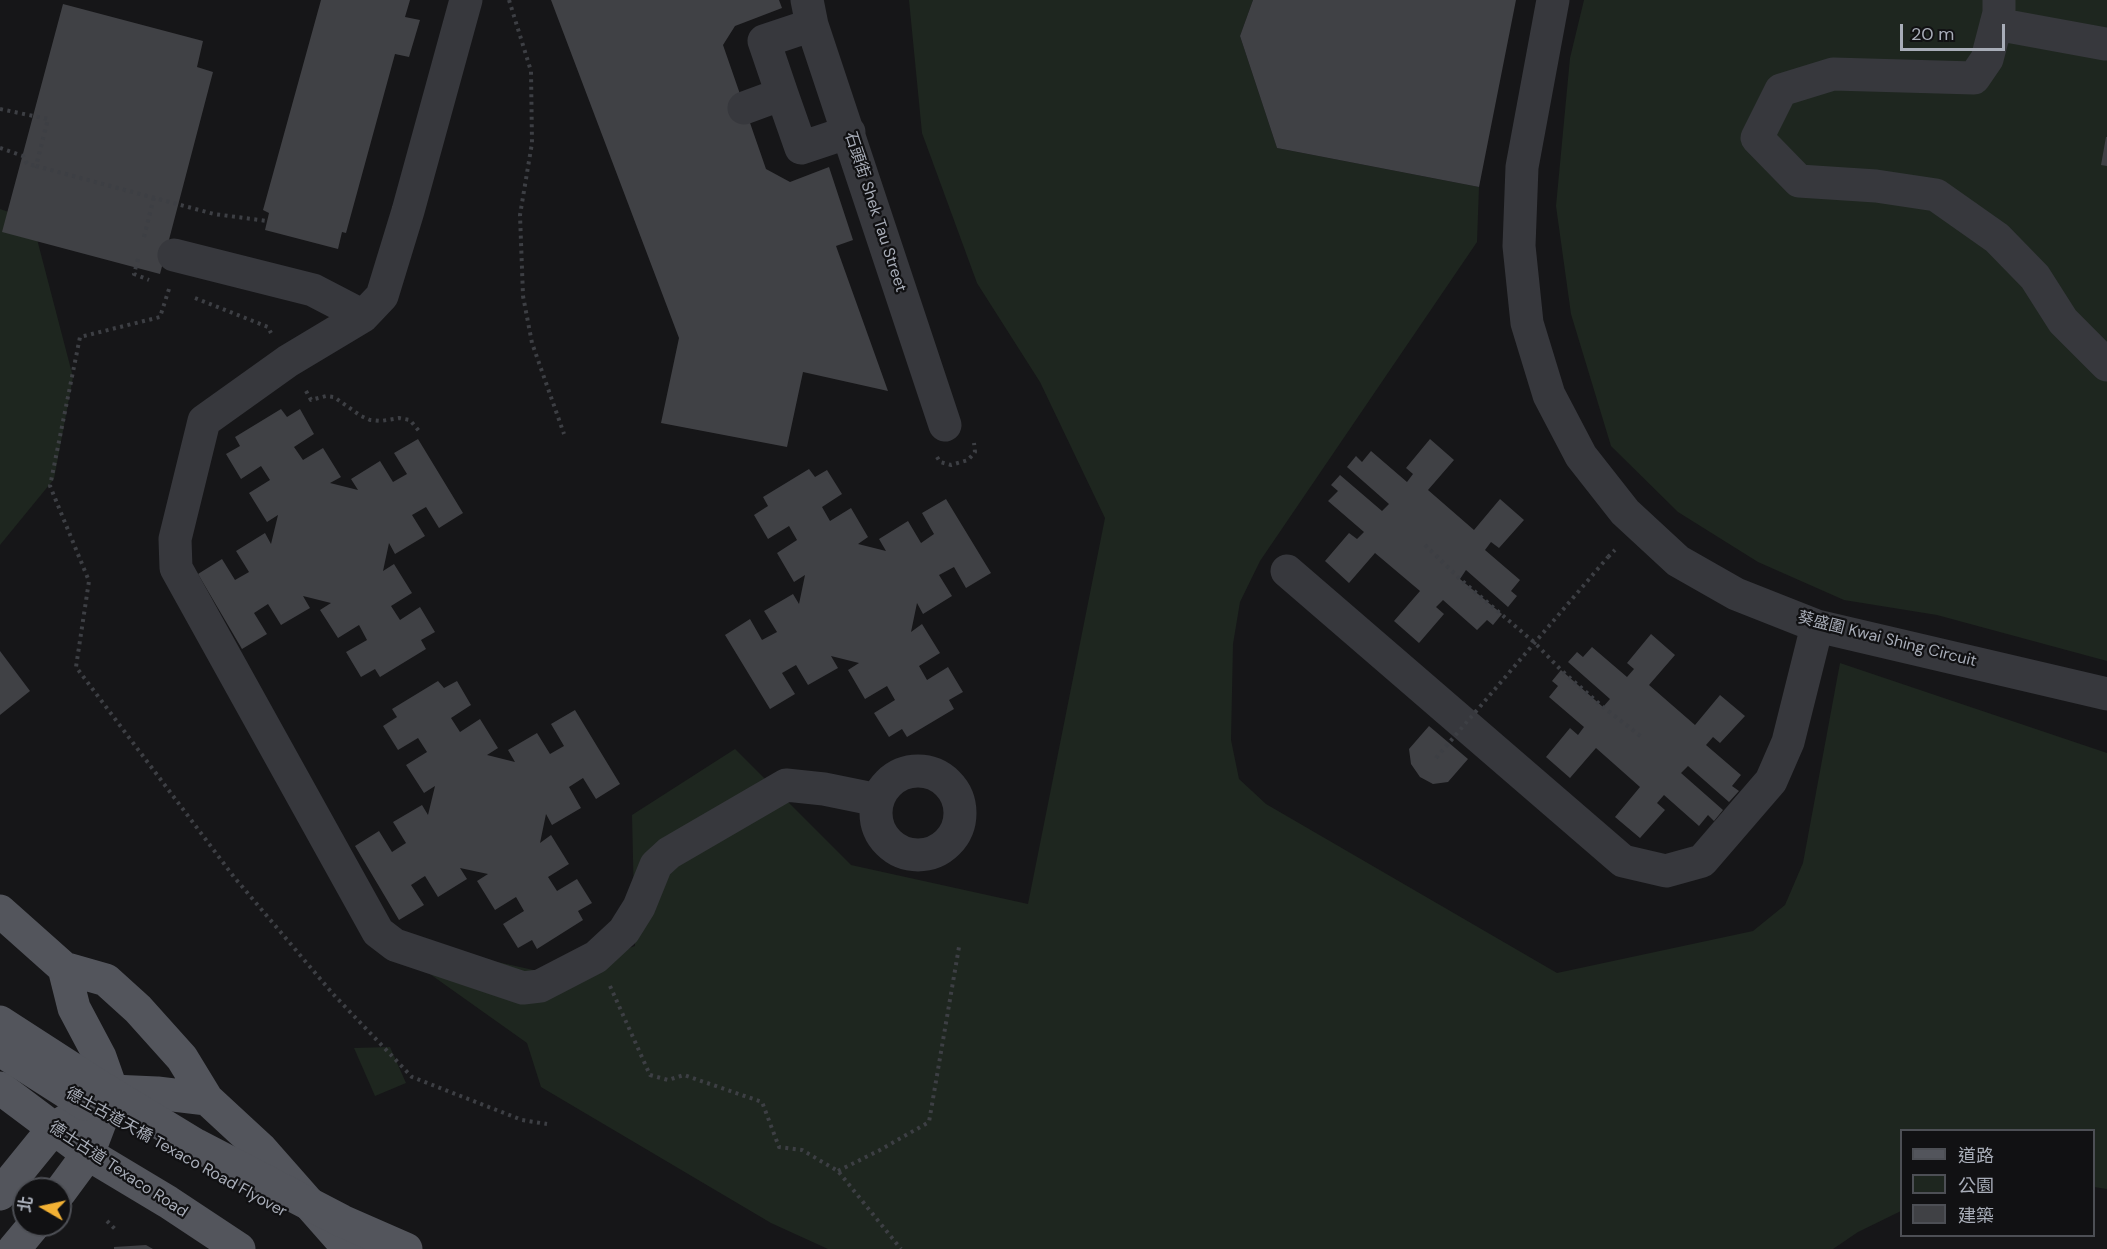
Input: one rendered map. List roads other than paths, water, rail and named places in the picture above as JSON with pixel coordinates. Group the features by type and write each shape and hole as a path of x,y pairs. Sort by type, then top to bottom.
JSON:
{"main road":[{"path":"0,911 64,968 106,980 138,1009 182,1058 207,1099 260,1148 349,1249"},
{"path":"64,968 74,1008 100,1057 111,1090 88,1154 71,1177"},
{"name":"德士古道天橋 Texaco Road Flyover","path":"0,1022 55,1059 196,1145 342,1221 406,1249"},
{"path":"0,1044 6,1093"},
{"name":"德士古道天橋 Texaco Road Flyover","path":"0,1050 35,1074 186,1162 356,1249"},
{"path":"0,1194 53,1129 111,1090 207,1099"},
{"name":"德士古道 Texaco Road","path":"6,1093 88,1154 168,1202 239,1249"},
{"path":"14,1249 24,1237"}],"street":[{"path":"466,0 408,211 382,296 363,316 288,361 204,422 176,539 176,568 378,932 395,945 523,988 540,987 596,957 624,931 639,907 656,865 669,852 786,785 824,789 878,800"},
{"name":"葵盛圍 Kwai Shing Circuit","path":"1553,0 1522,167 1519,246 1527,323 1549,395 1581,456 1625,512 1678,561 1736,594 1817,626 2107,694"},
{"path":"809,12 764,41 801,148 849,132"},
{"name":"石頭街 Shek Tau Street","path":"809,12 945,424"},
{"path":"2105,44 1998,12 1987,59 1974,78 1833,74 1781,90 1757,138 1799,181 1876,186 1936,195 1997,238 2035,277 2063,321 2107,365"},
{"path":"744,108 782,94"},
{"path":"174,255 313,290 363,316"},
{"path":"1287,571 1623,861 1666,871 1702,861 1771,781 1788,742 1817,626"}]}
